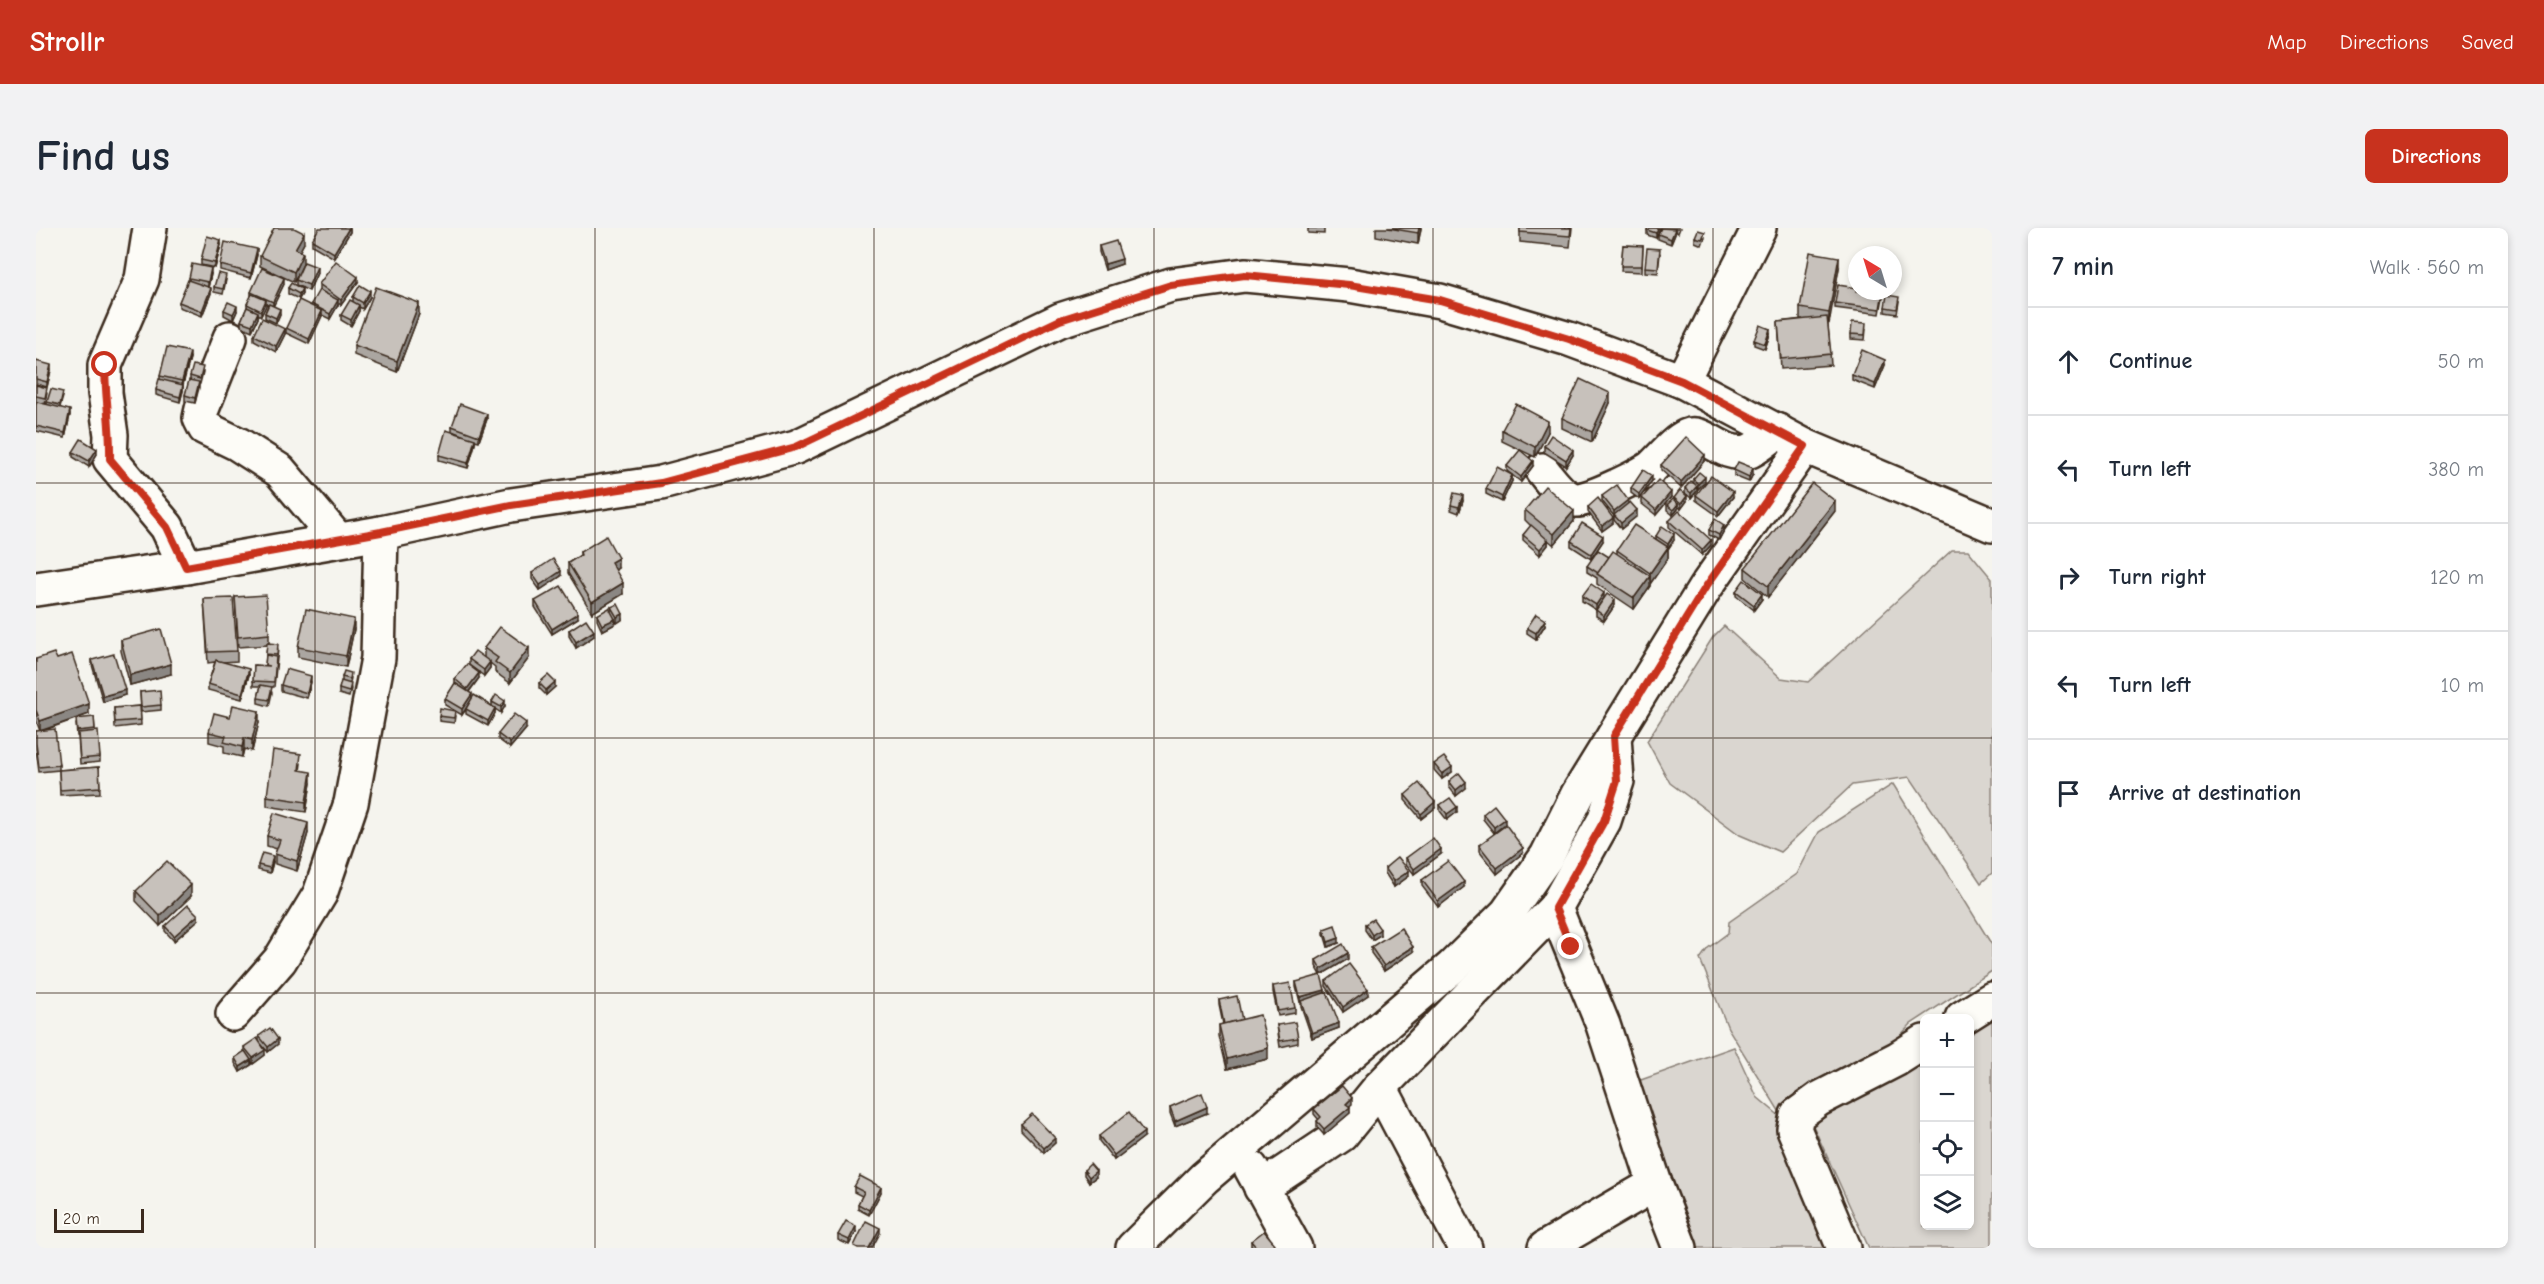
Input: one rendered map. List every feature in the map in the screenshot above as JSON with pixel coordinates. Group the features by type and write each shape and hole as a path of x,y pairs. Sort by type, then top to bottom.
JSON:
{"street":[{"path":"150,228 142,279 105,365 105,393 111,435 110,459 167,527 186,567"},
{"path":"1682,381 1759,228"},
{"path":"36,589 186,567 381,532 511,505 661,483 796,447 1060,320 1171,285 1245,275 1349,285 1440,300 1569,339 1682,381 1792,439 1992,525"},
{"path":"230,338 202,409 200,418 205,428 238,444 280,471 338,540"},
{"path":"1542,470 1559,491 1575,500 1588,498 1621,482 1635,478 1687,436 1699,435 1728,452 1748,452 1792,439"},
{"path":"1133,1248 1204,1178 1452,967 1507,913 1547,856 1578,794 1705,588 1792,439"},
{"path":"233,1014 280,960 320,894 351,804 378,658 381,532"},
{"path":"1262,1188 1341,1135 1380,1087 1555,908 1604,821 1617,781 1614,736"},
{"path":"1555,908 1603,1025 1680,1248"},
{"path":"1968,1014 1992,999"},
{"path":"1844,1248 1794,1129 1797,1115 1819,1099 1897,1059 1920,1045"},
{"path":"1380,1087 1465,1248"},
{"path":"1240,1148 1295,1248"},
{"path":"1545,1248 1656,1184"}],"shaded area":[{"path":"1952,550 1968,550 1992,579 1992,873 1981,883 1910,777 1852,785 1780,852 1740,835 1670,783 1647,741 1713,637 1724,626 1781,678 1808,682"},
{"path":"1893,784 1992,945 1992,971 1926,1014 1920,1014 1920,1018 1899,1037 1863,1062 1779,1111 1728,1028 1700,959 1708,948 1728,933 1729,922 1797,874 1819,832"},
{"path":"1992,1013 1992,1248 1869,1248 1810,1119 1920,1054 1920,1230 1974,1230 1974,1024"},
{"path":"1734,1047 1757,1097 1782,1118 1839,1248 1697,1248 1638,1081"}],"building":[{"path":"274,228 294,228 304,233 295,249 303,253 294,272 260,256"},
{"path":"319,228 349,228 334,253 312,240"},
{"path":"1388,228 1419,228 1418,233"},
{"path":"1520,228 1571,228 1570,236 1520,232"},
{"path":"1658,228 1656,233 1647,230"},
{"path":"1661,228 1675,229 1671,239 1658,234"},
{"path":"1698,230 1705,232 1702,239 1695,237"},
{"path":"207,236 221,240 215,263 201,260"},
{"path":"1116,241 1122,259 1105,264 1099,246"},
{"path":"225,242 257,249 251,273 220,265"},
{"path":"1623,245 1643,246 1642,266 1621,266"},
{"path":"1647,248 1660,249 1658,268 1645,267"},
{"path":"1810,252 1839,257 1829,313 1800,308"},
{"path":"336,261 358,277 341,300 319,284"},
{"path":"304,262 317,267 309,285 296,280"},
{"path":"192,264 211,268 208,282 189,278"},
{"path":"262,268 284,278 273,302 251,292"},
{"path":"218,273 226,275 223,289 214,287"},
{"path":"188,280 211,288 202,311 179,302"},
{"path":"291,283 302,289 299,294 288,288"},
{"path":"360,285 370,291 363,303 353,297"},
{"path":"1838,285 1848,287 1848,300 1882,300 1880,309 1835,303"},
{"path":"376,287 419,303 397,361 354,345"},
{"path":"319,290 338,300 330,314 311,304"},
{"path":"252,294 266,300 261,311 247,304"},
{"path":"299,300 322,311 309,339 286,328"},
{"path":"350,300 359,305 351,320 341,315"},
{"path":"1886,300 1898,300 1897,309 1885,307"},
{"path":"228,302 237,306 233,314 224,310"},
{"path":"269,304 280,309 276,318 265,313"},
{"path":"247,307 258,312 252,325 241,321"},
{"path":"1827,317 1831,354 1781,359 1778,322"},
{"path":"262,318 285,329 276,346 254,335"},
{"path":"1852,322 1866,323 1865,335 1851,334"},
{"path":"1760,325 1770,329 1765,344 1754,340"},
{"path":"167,347 190,352 182,381 160,376"},
{"path":"1862,350 1885,360 1875,384 1852,375"},
{"path":"36,361 51,365 47,382 36,379"},
{"path":"193,365 203,367 200,379 190,376"},
{"path":"159,379 183,385 180,397 156,390"},
{"path":"1580,379 1610,393 1592,432 1562,418"},
{"path":"189,380 199,382 195,398 185,395"},
{"path":"36,385 47,388 45,398 36,396"},
{"path":"51,389 63,392 60,405 47,402"},
{"path":"37,402 70,410 65,433 36,426"},
{"path":"460,404 487,414 479,436 452,426"},
{"path":"1516,404 1548,421 1535,447 1502,430"},
{"path":"446,430 475,439 468,463 439,455"},
{"path":"1551,435 1573,450 1566,460 1544,446"},
{"path":"1686,437 1705,455 1681,482 1661,465"},
{"path":"81,439 97,449 89,461 73,452"},
{"path":"1520,450 1533,461 1521,477 1507,466"},
{"path":"1738,462 1753,468 1749,477 1734,470"},
{"path":"1497,467 1512,475 1502,497 1486,489"},
{"path":"1643,470 1652,476 1639,494 1631,488"},
{"path":"1699,472 1705,477 1698,484 1693,479"},
{"path":"1711,476 1733,492 1718,511 1696,495"},
{"path":"1658,480 1671,492 1656,510 1642,498"},
{"path":"1691,481 1697,486 1691,493 1685,488"},
{"path":"1812,483 1835,501 1768,586 1745,568"},
{"path":"1617,485 1628,500 1614,511 1602,496"},
{"path":"1545,486 1574,511 1554,534 1525,510"},
{"path":"1680,490 1687,496 1681,504 1674,498"},
{"path":"1454,493 1463,495 1459,507 1451,505"},
{"path":"1598,498 1613,518 1602,526 1588,507"},
{"path":"1673,499 1678,504 1673,510 1667,505"},
{"path":"1630,502 1637,510 1621,523 1614,515"},
{"path":"1679,511 1711,540 1702,550 1669,521"},
{"path":"1715,519 1724,525 1719,535 1709,530"},
{"path":"1582,523 1603,536 1591,554 1571,541"},
{"path":"1531,525 1548,540 1540,549 1523,535"},
{"path":"1634,525 1668,547 1650,573 1617,550"},
{"path":"1662,526 1674,534 1668,544 1656,536"},
{"path":"606,536 618,558 611,562 623,583 592,602 568,563 581,555 580,552"},
{"path":"1598,550 1609,557 1598,573 1587,566"},
{"path":"1613,551 1650,576 1634,598 1597,574"},
{"path":"553,559 561,571 540,585 532,573"},
{"path":"1744,580 1762,594 1754,605 1736,591"},
{"path":"1591,584 1604,593 1596,605 1582,596"},
{"path":"561,586 578,613 552,629 535,601"},
{"path":"1607,594 1615,600 1604,616 1596,610"},
{"path":"266,595 269,634 238,637 235,597"},
{"path":"233,598 237,651 208,652 204,599"},
{"path":"618,604 623,614 617,617 611,607"},
{"path":"609,608 615,619 602,625 597,615"},
{"path":"306,609 354,619 346,656 298,647"},
{"path":"1536,614 1545,620 1536,633 1527,628"},
{"path":"586,619 594,631 576,642 569,630"},
{"path":"500,627 529,648 510,673 495,662 498,658 484,648"},
{"path":"161,629 171,664 130,675 121,640"},
{"path":"267,643 278,644 277,655 266,654"},
{"path":"475,651 490,662 484,670 469,659"},
{"path":"54,653 57,659 72,654 89,704 40,721 36,710 36,659"},
{"path":"114,654 125,690 103,696 92,660"},
{"path":"266,655 276,657 274,682 253,681 254,665 270,666 265,665"},
{"path":"216,660 249,669 242,694 208,684"},
{"path":"467,664 479,673 467,689 455,679"},
{"path":"286,669 311,676 307,693 281,685"},
{"path":"344,671 351,673 350,679 342,677"},
{"path":"548,675 555,682 546,690 539,683"},
{"path":"341,681 351,684 349,692 339,689"},
{"path":"455,683 472,694 462,709 445,699"},
{"path":"261,685 272,687 269,700 258,698"},
{"path":"160,690 161,705 141,707 140,692"},
{"path":"474,695 495,708 488,721 466,709"},
{"path":"496,695 505,701 501,707 492,702"},
{"path":"233,705 259,711 252,740 244,738 242,747 224,742 226,736 209,732 214,713 230,717"},
{"path":"140,706 141,720 115,722 114,708"},
{"path":"440,708 455,711 454,718 439,716"},
{"path":"514,714 526,723 510,743 498,734"},
{"path":"94,717 95,729 77,731 76,719"},
{"path":"55,729 59,765 39,767 36,731"},
{"path":"98,731 100,757 80,759 78,733"},
{"path":"273,750 301,754 299,770 311,772 306,802 267,796"},
{"path":"1444,757 1452,767 1442,774 1434,764"},
{"path":"99,767 100,787 60,790 59,770"},
{"path":"1459,773 1466,782 1456,790 1449,781"},
{"path":"1419,783 1435,802 1421,814 1405,795"},
{"path":"1450,798 1457,807 1447,814 1440,805"},
{"path":"1494,805 1505,819 1494,827 1483,814"},
{"path":"274,813 308,823 297,861 275,854 280,840 267,836"},
{"path":"1506,825 1523,848 1497,868 1479,845"},
{"path":"1433,838 1441,849 1414,869 1406,858"},
{"path":"262,853 273,856 270,868 258,865"},
{"path":"1398,857 1409,871 1394,881 1385,868"},
{"path":"167,861 191,885 160,916 136,891"},
{"path":"1448,861 1464,882 1438,901 1422,880"},
{"path":"188,905 198,915 174,936 165,926"},
{"path":"1373,919 1380,929 1372,935 1365,924"},
{"path":"1335,925 1339,938 1328,942 1324,929"},
{"path":"1401,928 1413,947 1384,966 1371,947"},
{"path":"1343,944 1348,953 1321,969 1316,960"},
{"path":"1349,964 1368,989 1343,1007 1326,981"},
{"path":"1321,975 1325,990 1300,997 1296,982"},
{"path":"1290,983 1295,1008 1278,1011 1273,986"},
{"path":"1327,992 1339,1023 1312,1033 1301,1001"},
{"path":"1237,996 1242,1020 1224,1024 1219,1000"},
{"path":"1260,1015 1268,1048 1227,1059 1219,1025"},
{"path":"1295,1022 1298,1038 1280,1041 1277,1025"},
{"path":"270,1028 278,1039 268,1047 259,1036"},
{"path":"257,1038 265,1050 253,1058 244,1047"},
{"path":"245,1051 251,1060 240,1067 235,1058"},
{"path":"1342,1086 1352,1098 1346,1104 1350,1107 1324,1129 1317,1121 1321,1117 1314,1109"},
{"path":"1202,1093 1207,1107 1175,1121 1170,1107"},
{"path":"1129,1112 1144,1132 1114,1155 1099,1136"},
{"path":"1032,1114 1055,1138 1044,1148 1021,1124"},
{"path":"1090,1164 1096,1171 1089,1177 1084,1170"},
{"path":"860,1176 881,1187 869,1210 858,1204 864,1192 854,1187"},
{"path":"846,1221 856,1226 849,1240 838,1235"},
{"path":"866,1221 880,1228 869,1248 858,1248 854,1246"},
{"path":"1264,1231 1275,1244 1270,1248 1257,1248 1251,1241"}],"route":[{"path":"105,365 105,393 111,435 110,459 167,527 186,567 381,532 511,505 661,483 796,447 1060,320 1171,285 1245,275 1349,285 1440,300 1569,339 1682,381 1805,446 1705,588 1614,736 1617,781 1604,821 1555,908 1571,947"}]}
